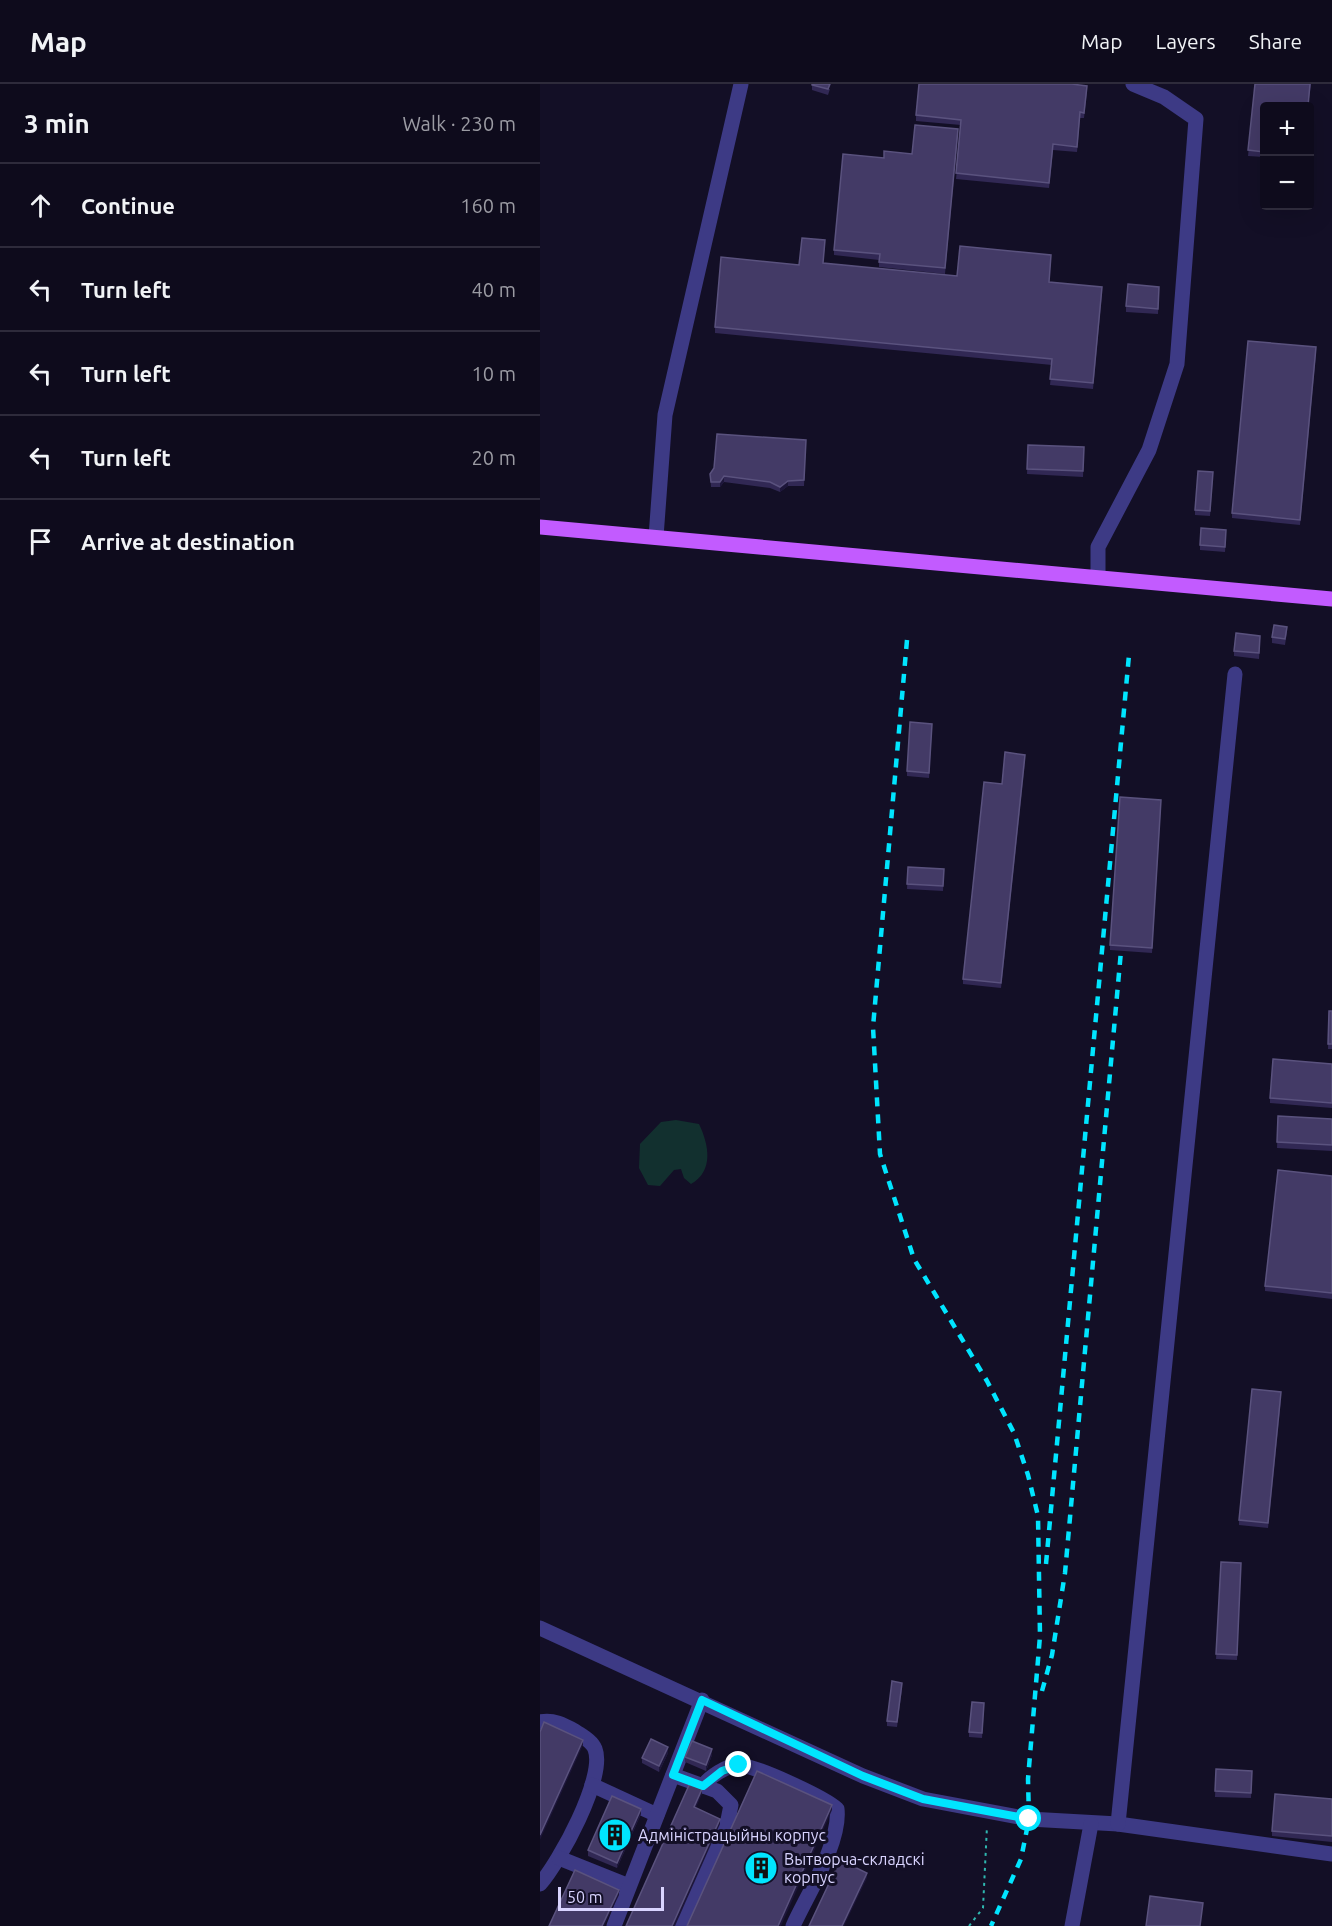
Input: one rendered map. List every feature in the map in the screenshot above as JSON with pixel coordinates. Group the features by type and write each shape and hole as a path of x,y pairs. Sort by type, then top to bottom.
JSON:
{"main road":[{"path":"540,527 1332,599"}],"lane":[{"path":"656,537 665,415 741,84"},
{"path":"1098,577 1098,546 1149,450 1177,364 1196,119 1164,97 1133,84"},
{"path":"1118,1824 1235,674"},
{"path":"540,1628 702,1700 863,1776 923,1799 1029,1819 1118,1824 1332,1854"},
{"path":"614,1926 702,1700"},
{"path":"540,1722 558,1723 591,1743 597,1760 592,1785 559,1858 540,1884"},
{"path":"703,1786 722,1771 739,1765 780,1780 837,1809 838,1818 831,1842 792,1926"},
{"path":"673,1775 724,1796 731,1805 731,1810 682,1926"},
{"path":"592,1785 657,1815"},
{"path":"1072,1926 1091,1824"},
{"path":"559,1858 629,1886"}],"path":[{"path":"969,1926 983,1908 988,1811"}],"green space":[{"path":"676,1120 699,1124 707,1149 703,1172 691,1184 684,1178 681,1169 674,1170 660,1186 648,1185 639,1168 640,1144 661,1122"}],"building":[{"path":"812,84 830,84 828,89"},
{"path":"919,84 1072,84 1087,86 1084,113 1080,112 1077,147 1053,144 1049,183 956,173 961,120 916,115"},
{"path":"1255,84 1310,84 1308,102 1260,102 1260,152 1248,150"},
{"path":"915,125 958,129 945,268 879,262 880,254 834,250 843,154 884,158 884,151 912,154"},
{"path":"802,238 825,240 823,263 957,276 960,246 1051,255 1049,282 1102,287 1093,383 1050,379 1052,359 715,327 721,257 799,265"},
{"path":"1128,284 1159,287 1158,309 1126,306"},
{"path":"1248,341 1316,347 1300,520 1232,513"},
{"path":"717,434 806,440 804,480 788,481 780,487 770,482 724,476 720,482 711,482 710,474 714,468"},
{"path":"1028,445 1084,447 1083,471 1027,469"},
{"path":"1198,471 1213,472 1210,511 1195,510"},
{"path":"1201,528 1226,530 1225,547 1200,545"},
{"path":"1274,625 1287,627 1285,639 1272,637"},
{"path":"1236,633 1260,636 1259,653 1234,651"},
{"path":"910,722 932,724 929,773 907,771"},
{"path":"1005,752 1025,755 1001,983 963,979 984,782 1002,784"},
{"path":"1120,797 1161,800 1152,948 1110,945"},
{"path":"908,867 944,869 943,886 907,884"},
{"path":"1329,1011 1332,1011 1332,1044 1328,1044"},
{"path":"1273,1059 1332,1064 1332,1103 1270,1098"},
{"path":"1278,1116 1332,1119 1332,1145 1277,1142"},
{"path":"1278,1170 1332,1176 1332,1293 1265,1286"},
{"path":"1252,1389 1281,1392 1268,1523 1239,1520"},
{"path":"1221,1562 1241,1563 1237,1655 1216,1654"},
{"path":"892,1681 902,1683 897,1722 887,1721"},
{"path":"972,1702 984,1703 982,1733 969,1732"},
{"path":"544,1722 583,1740 540,1835 540,1732"},
{"path":"651,1739 668,1747 659,1766 642,1758"},
{"path":"692,1741 712,1749 706,1765 685,1757"},
{"path":"1216,1769 1252,1771 1251,1793 1215,1791"},
{"name":"Вытворча-складскі корпус","path":"757,1771 832,1805 778,1926 687,1926"},
{"path":"690,1783 702,1789 694,1807 720,1819 672,1926 626,1926"},
{"path":"1275,1794 1332,1799 1332,1836 1272,1831"},
{"name":"Адміністрацыйны корпус","path":"612,1796 641,1809 617,1863 588,1850"},
{"name":"Вытворча-складскі корпус","path":"840,1860 867,1873 842,1926 809,1926"},
{"path":"575,1870 619,1890 602,1926 549,1926"},
{"path":"1150,1896 1203,1903 1200,1926 1146,1926"}],"railway":[{"path":"907,640 873,1027 880,1154 914,1259 987,1381 1014,1433 1038,1516 1040,1636 1028,1779 1029,1819 1021,1859 991,1926"},
{"path":"1046,1564 1129,655"},
{"path":"1042,1691 1052,1655 1065,1573 1121,951"}],"place":[{"name":"Адміністрацыйны корпус","path":"615,1835"},
{"name":"Вытворча-складскі корпус","path":"761,1868"}],"route":[{"path":"739,1765 722,1771 706,1781 703,1786 673,1775 702,1700 863,1776 923,1799 1029,1819"}]}
